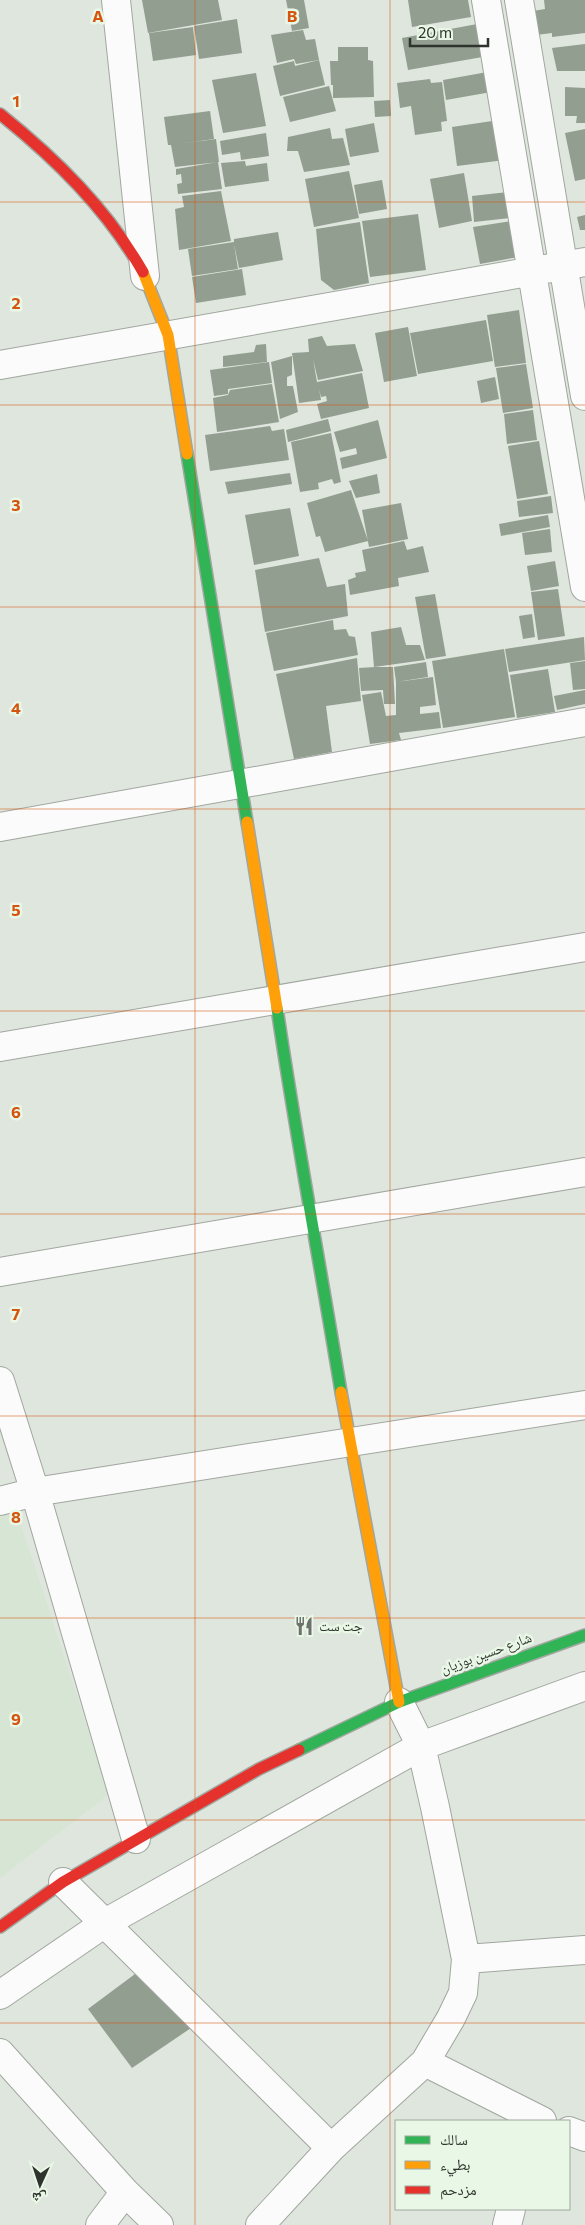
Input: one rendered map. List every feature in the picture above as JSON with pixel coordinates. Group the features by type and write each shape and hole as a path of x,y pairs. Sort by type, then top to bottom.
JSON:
{"main road":[{"path":"2,110 57,162 122,238 145,276 168,335 239,784 276,999 296,1140 312,1218 349,1442 399,1702"},
{"name":"شارع حسين بوزيان","path":"0,1927 63,1882 259,1770 399,1702 585,1635"}],"street":[{"path":"116,0 145,276"},
{"path":"486,0 585,587"},
{"path":"519,0 574,263 585,396"},
{"path":"0,364 574,263"},
{"path":"0,826 585,722"},
{"path":"0,1047 585,947"},
{"path":"0,1272 585,1172"},
{"path":"0,1381 35,1492 136,1840"},
{"path":"0,1501 35,1492 585,1405"},
{"path":"0,1995 105,1923 421,1746 585,1686"},
{"path":"260,2225 331,2148 425,2062 463,1993 466,1959 421,1746 399,1702"},
{"path":"63,1882 331,2148"},
{"path":"466,1959 585,1950"},
{"path":"0,2053 124,2192 159,2225"},
{"path":"425,2062 537,2120"},
{"path":"570,2131 585,2137"},
{"path":"100,2225 124,2192"},
{"path":"506,2225 511,2210"}],"shaded area":[{"path":"16,1510 109,1794 0,1878 0,1516"}],"building":[{"path":"142,0 218,0 222,20 148,33"},
{"path":"286,0 304,0 309,28 292,31"},
{"path":"408,0 468,0 471,17 412,27"},
{"path":"544,0 585,0 585,33 552,37 552,33 536,35 533,11 545,9"},
{"path":"237,19 242,53 199,59 194,26"},
{"path":"488,22 494,55 408,70 402,38"},
{"path":"193,27 196,55 153,61 149,33"},
{"path":"303,30 306,40 315,39 319,60 296,64 294,59 277,63 271,35"},
{"path":"585,44 585,71 557,71 552,48"},
{"path":"338,47 368,47 368,60 373,61 374,97 333,98 330,61 338,61"},
{"path":"319,60 325,85 280,96 273,66 294,61 295,66"},
{"path":"493,71 497,91 446,100 443,80"},
{"path":"256,73 266,126 223,133 212,80"},
{"path":"430,79 431,83 442,82 447,121 441,122 442,131 415,135 411,106 400,108 397,83"},
{"path":"329,86 336,111 290,122 283,97"},
{"path":"565,87 585,88 585,123 576,123 577,116 565,116"},
{"path":"390,100 391,116 375,117 374,101"},
{"path":"210,111 214,139 179,144 216,139 219,162 175,167 171,145 168,145 164,117"},
{"path":"499,120 505,160 457,166 452,127"},
{"path":"374,123 379,152 350,157 345,129"},
{"path":"330,128 332,139 343,138 350,165 304,172 298,151 287,151 288,137"},
{"path":"585,129 585,179 575,181 565,133"},
{"path":"266,133 269,156 241,160 240,152 222,155 220,141"},
{"path":"245,161 246,166 267,163 269,181 225,187 221,163"},
{"path":"218,162 222,189 178,194 177,184 182,183 181,174 176,175 176,169"},
{"path":"349,171 359,218 314,227 305,179"},
{"path":"464,173 472,221 439,228 430,179"},
{"path":"382,180 387,209 359,214 354,185"},
{"path":"221,191 231,241 179,250 175,209 184,207 182,196"},
{"path":"508,192 511,218 474,222 472,196"},
{"path":"418,214 426,270 370,277 362,221"},
{"path":"585,215 585,230 580,230 577,217"},
{"path":"512,221 518,257 480,264 473,227"},
{"path":"360,222 369,283 334,290 321,280 316,229"},
{"path":"278,232 283,260 239,268 234,244 238,269 192,276 188,249 234,242 234,239"},
{"path":"242,269 246,295 196,303 192,277"},
{"path":"519,310 526,363 495,367 487,315"},
{"path":"486,320 493,361 418,374 410,333"},
{"path":"408,327 417,376 384,382 375,333"},
{"path":"322,336 327,346 355,344 363,371 318,380 313,359 317,382 362,373 369,408 321,419 317,404 327,401 326,396 321,397 319,389 321,400 299,403 292,353 309,352 308,339"},
{"path":"266,344 267,362 223,367 223,356 254,352 256,345"},
{"path":"292,356 292,375 287,377 287,386 293,386 298,412 280,419 271,362"},
{"path":"269,362 272,383 228,389 228,394 214,396 210,370"},
{"path":"526,364 533,408 503,413 496,368"},
{"path":"495,377 499,399 481,403 477,381"},
{"path":"272,384 279,422 217,432 213,398 228,395 230,390"},
{"path":"533,410 537,440 507,444 504,414"},
{"path":"328,419 331,431 288,442 286,430"},
{"path":"378,420 387,458 342,469 340,458 357,454 356,448 340,452 334,432"},
{"path":"270,426 272,431 284,429 289,460 210,471 205,435"},
{"path":"331,433 341,482 334,484 332,479 318,483 319,489 300,492 291,442"},
{"path":"539,441 548,494 517,499 508,446"},
{"path":"290,473 292,484 228,494 225,482"},
{"path":"377,474 380,493 356,498 349,481"},
{"path":"351,490 368,541 325,552 320,536 316,537 307,503"},
{"path":"551,496 553,513 519,517 517,501"},
{"path":"401,503 408,539 369,547 362,510"},
{"path":"290,508 299,556 254,565 245,515"},
{"path":"548,515 550,527 501,536 499,524"},
{"path":"550,529 552,552 525,555 522,533"},
{"path":"404,541 407,550 423,546 429,572 398,578 399,586 350,595 348,580 356,577 355,573 366,571 362,550"},
{"path":"319,558 327,587 345,584 348,616 265,632 255,570"},
{"path":"555,561 559,586 531,591 527,566"},
{"path":"558,589 565,636 538,640 531,592"},
{"path":"435,594 446,656 426,659 415,597"},
{"path":"532,614 535,637 523,639 519,616"},
{"path":"333,620 334,630 346,629 349,636 355,637 358,655 274,671 266,633"},
{"path":"401,627 406,645 420,645 425,660 374,667 371,632"},
{"path":"584,637 585,660 509,672 505,649"},
{"path":"504,649 515,717 443,728 432,661"},
{"path":"357,658 361,701 326,706 332,752 294,759 276,674"},
{"path":"585,661 585,689 573,690 570,663"},
{"path":"426,662 428,677 396,682 394,667"},
{"path":"393,667 395,704 384,704 383,690 361,691 359,668"},
{"path":"548,669 555,712 517,718 510,675"},
{"path":"433,677 436,705 420,707 420,714 439,712 441,728 399,733 401,740 370,744 362,695 381,692 386,716 396,715 396,682"},
{"path":"585,690 585,704 557,710 554,696"},
{"path":"135,1974 191,2028 132,2068 88,2009"}],"traffic: fast":[{"path":"187,454 247,822"},
{"path":"277,1008 341,1392"},
{"path":"299,1750 399,1702 585,1635"}],"traffic: slow":[{"path":"143,272 168,335 187,454"},
{"path":"247,822 277,1008"},
{"path":"341,1392 399,1702"}],"traffic: jam":[{"path":"0,114 41,149 79,186 113,227 143,272"},
{"path":"0,1927 63,1882 259,1769 299,1750"}],"place":[{"name":"جت ست","path":"304,1626"}]}
